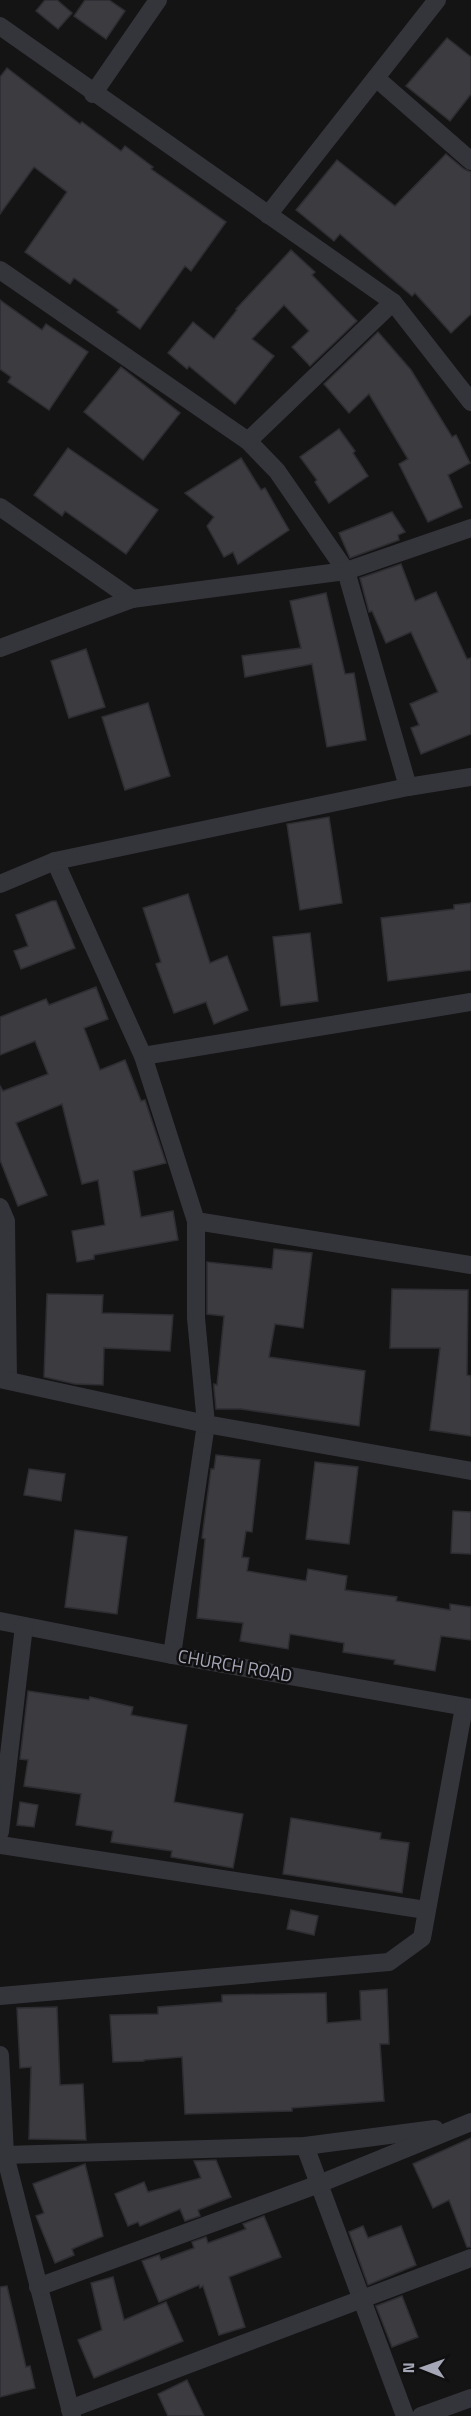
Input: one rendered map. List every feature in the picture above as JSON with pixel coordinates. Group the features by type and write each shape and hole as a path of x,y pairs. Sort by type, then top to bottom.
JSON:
{"street":[{"path":"93,93 158,0"},
{"path":"268,215 437,0"},
{"path":"0,26 393,302 471,402"},
{"path":"376,78 471,161"},
{"path":"0,270 248,441 277,471 346,571 408,787"},
{"path":"248,441 393,302"},
{"path":"0,507 132,599"},
{"path":"0,648 132,599 346,571 471,528"},
{"path":"0,884 55,861 408,787 471,777"},
{"path":"55,861 143,1056 196,1221 196,1318 206,1424 172,1655"},
{"path":"143,1056 471,1002"},
{"path":"0,1208 6,1221 4,1379 206,1424 471,1471"},
{"path":"196,1221 471,1265"},
{"name":"CHURCH ROAD","path":"0,1621 172,1655 468,1708"},
{"path":"0,1832 24,1626"},
{"path":"0,1996 389,1962 422,1938 468,1708"},
{"path":"0,1845 426,1910"},
{"path":"0,2055 5,2155 71,2412 471,2258"},
{"path":"5,2155 305,2146 466,2124"},
{"path":"38,2287 320,2184 466,2124"},
{"path":"305,2146 405,2416"},
{"path":"421,2416 471,2398"}],"building":[{"path":"45,0 57,0 72,13 58,29 36,11"},
{"path":"85,0 109,0 125,11 106,39 74,16"},
{"path":"447,38 471,57 471,94 450,121 406,86"},
{"path":"7,68 80,124 82,122 121,151 125,146 153,167 151,169 226,222 191,271 185,266 140,329 117,312 119,310 74,278 70,284 25,252 67,192 34,167 0,214 0,77"},
{"path":"446,154 471,172 471,314 451,333 415,293 412,296 340,234 334,241 296,210 337,160 395,206"},
{"path":"291,250 315,272 312,275 357,321 310,366 292,347 309,331 284,305 252,339 274,356 235,404 189,366 187,369 168,353 193,322 214,339 236,309"},
{"path":"0,300 42,330 46,324 88,352 49,410 8,382 11,377 0,369"},
{"path":"378,332 411,370 452,437 456,435 470,463 448,475 462,507 428,522 399,464 408,459 369,394 349,413 324,384"},
{"path":"121,367 180,413 143,460 84,412"},
{"path":"339,429 355,451 353,453 368,476 329,503 315,482 317,480 300,457"},
{"path":"68,448 158,510 126,554 65,511 62,516 34,495"},
{"path":"241,458 261,490 265,488 289,530 238,564 233,552 224,557 207,526 214,517 185,493"},
{"path":"392,512 405,532 398,535 399,540 350,558 339,533"},
{"path":"401,564 415,601 436,592 467,659 471,658 471,734 421,754 411,728 419,725 410,704 438,692 411,632 386,643 372,611 369,612 360,578"},
{"path":"326,593 345,674 354,673 366,740 327,747 312,664 245,677 242,656 301,648 290,601"},
{"path":"86,649 105,707 69,718 51,661"},
{"path":"148,703 170,776 125,790 102,717"},
{"path":"329,817 342,903 300,910 287,824"},
{"path":"188,894 210,963 227,956 248,1010 214,1024 206,1002 174,1013 156,964 161,962 143,908"},
{"path":"56,901 75,948 21,969 14,951 28,946 16,915"},
{"path":"471,903 471,970 388,981 381,918 454,909 454,905"},
{"path":"310,933 318,1001 281,1006 273,937"},
{"path":"96,987 108,1019 84,1028 100,1070 125,1060 141,1101 145,1100 166,1163 133,1171 141,1217 173,1211 178,1240 94,1255 94,1259 77,1262 72,1231 105,1225 98,1180 82,1184 62,1104 16,1123 47,1195 18,1206 0,1160 0,1086 3,1091 48,1074 35,1041 0,1055 0,1017 46,999 49,1005"},
{"path":"274,1249 312,1253 303,1328 275,1324 269,1357 365,1371 359,1426 241,1409 216,1409 214,1384 217,1385 224,1316 207,1314 207,1262 272,1269"},
{"path":"392,1289 468,1290 467,1375 471,1376 471,1436 430,1430 440,1348 390,1348"},
{"path":"47,1294 103,1295 102,1313 173,1315 170,1351 104,1348 103,1385 75,1384 44,1377"},
{"path":"216,1455 260,1460 252,1532 246,1531 242,1557 249,1558 247,1571 306,1581 308,1569 347,1576 345,1590 397,1597 396,1601 450,1610 450,1604 471,1607 471,1640 441,1636 435,1671 394,1664 395,1660 343,1652 344,1643 290,1634 288,1649 240,1641 243,1623 197,1618 205,1539 202,1538 211,1469 214,1469"},
{"path":"315,1462 358,1467 349,1544 306,1539"},
{"path":"29,1469 65,1474 61,1501 24,1495"},
{"path":"453,1511 471,1512 471,1554 451,1553"},
{"path":"75,1530 127,1537 117,1614 65,1607"},
{"path":"28,1691 89,1700 90,1697 133,1707 131,1715 187,1725 174,1802 243,1814 233,1868 171,1857 172,1851 111,1842 113,1831 76,1825 81,1794 24,1786 28,1760 20,1759"},
{"path":"20,1802 38,1805 34,1827 17,1825"},
{"path":"291,1818 381,1833 380,1839 409,1843 402,1893 283,1874"},
{"path":"291,1910 318,1916 314,1935 287,1929"},
{"path":"387,1989 389,2044 380,2044 384,2101 292,2108 292,2111 185,2114 182,2057 113,2062 110,2015 158,2014 158,2007 222,2002 222,1995 326,1993 327,2023 361,2020 360,1991"},
{"path":"57,2007 60,2085 83,2084 86,2140 29,2139 31,2067 20,2068 17,2008"},
{"path":"471,2138 471,2247 467,2247 449,2200 433,2208 413,2164"},
{"path":"216,2160 231,2197 198,2210 200,2216 185,2221 180,2209 140,2226 138,2222 128,2226 115,2194 144,2182 148,2192 201,2178 194,2161"},
{"path":"85,2164 103,2236 72,2249 74,2255 55,2263 36,2216 44,2213 33,2184"},
{"path":"264,2216 281,2257 229,2277 245,2327 219,2335 203,2286 200,2288 199,2285 159,2302 142,2261 159,2255 161,2260 194,2248 192,2242 206,2237 208,2243 246,2229 243,2224"},
{"path":"363,2226 368,2238 401,2226 416,2265 368,2285 349,2232"},
{"path":"113,2277 124,2320 166,2302 183,2341 94,2378 78,2340 102,2330 91,2283"},
{"path":"7,2286 26,2367 30,2366 35,2388 0,2397 0,2287"},
{"path":"402,2296 418,2337 392,2347 376,2306"},
{"path":"187,2380 204,2416 168,2416 158,2394"}]}
